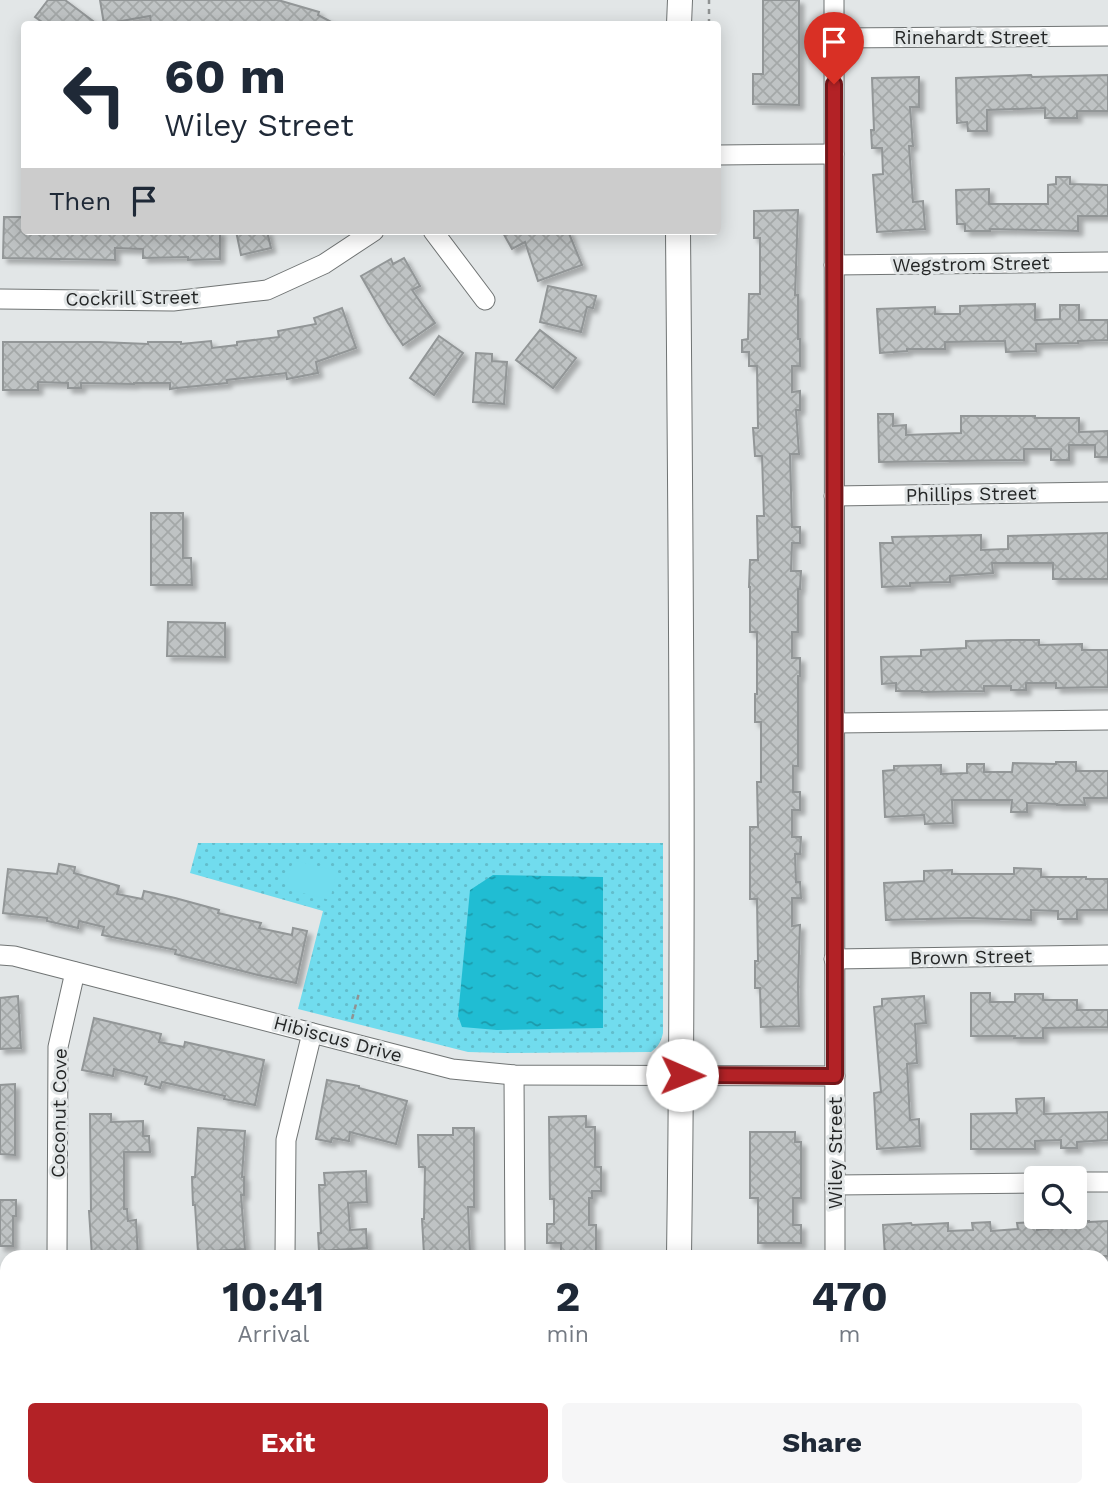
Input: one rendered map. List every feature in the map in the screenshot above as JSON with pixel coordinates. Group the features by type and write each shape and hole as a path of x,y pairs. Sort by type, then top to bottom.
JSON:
{"main road":[{"path":"679,21 680,0"},
{"path":"678,235 682,1075 679,1250"}],"street":[{"name":"Wiley Street","path":"834,0 835,1250"},
{"name":"Rinehardt Street","path":"834,38 1108,36"},
{"path":"721,155 834,154"},
{"name":"Cockrill Street","path":"0,299 173,301 267,290 324,264 368,235"},
{"path":"436,235 485,300"},
{"name":"Wegstrom Street","path":"834,265 1108,262"},
{"name":"Phillips Street","path":"834,496 1108,492"},
{"path":"835,723 1108,720"},
{"name":"Hibiscus Drive","path":"0,955 14,956 452,1069 514,1075 835,1076"},
{"name":"Brown Street","path":"834,959 1108,955"},
{"name":"Coconut Cove","path":"57,1250 58,1047 75,972"},
{"path":"285,1250 286,1140 312,1032"},
{"path":"514,1075 515,1250"},
{"path":"1087,1182 1108,1182"},
{"path":"835,1185 1024,1183"}],"path":[{"path":"709,0 709,21"},
{"path":"352,1019 359,992"}],"shaded area":[{"path":"198,843 663,843 663,1033 660,1042 651,1052 468,1052 298,1009 323,911 190,873"},
{"path":"293,860 337,871 330,900 286,889"}],"water":[{"path":"493,875 603,877 603,1028 497,1030 462,1027 458,1016 470,890"}],"building":[{"path":"48,0 65,0 93,21 41,21 35,17"},
{"path":"100,0 278,0 319,12 318,15 329,21 151,21 150,16 104,21"},
{"path":"763,0 799,0 799,105 753,104 753,74 763,74"},
{"path":"1108,75 1108,111 1077,111 1077,118 1045,118 1045,108 987,110 987,131 968,131 967,122 957,123 956,78"},
{"path":"919,77 919,107 910,107 913,146 909,146 913,202 923,201 925,229 877,232 873,175 883,174 882,148 872,148 872,78"},
{"path":"1056,177 1070,177 1070,184 1108,185 1108,216 1078,216 1078,231 965,231 965,224 957,224 956,190 989,189 989,204 1048,204 1048,185 1056,184"},
{"path":"798,210 795,295 798,295 800,366 792,366 792,392 800,391 800,410 796,410 799,454 790,454 792,527 800,527 800,543 792,543 791,571 801,571 798,589 798,632 792,632 792,658 800,658 798,766 793,766 793,792 800,792 800,810 792,810 792,837 801,837 800,854 795,854 796,882 800,882 801,898 792,898 792,926 800,925 799,1026 761,1027 760,988 755,988 755,961 758,961 757,899 750,899 750,827 758,827 757,782 761,782 761,722 755,722 757,632 750,632 749,587 750,560 758,560 757,516 764,516 762,456 755,456 753,428 758,428 757,366 749,366 749,352 742,352 742,340 748,339 749,294 760,294 760,238 754,238 754,211"},
{"path":"4,217 21,217 21,235 220,235 220,259 143,258 143,249 115,248 115,260 3,258"},
{"path":"237,235 268,235 271,248 241,255"},
{"path":"504,235 570,235 582,265 538,281 525,242 512,249"},
{"path":"404,258 420,286 412,290 435,323 403,345 361,276 391,259 393,264"},
{"path":"548,286 596,296 593,308 587,307 581,332 540,322"},
{"path":"1035,304 1035,320 1060,319 1060,305 1079,305 1079,320 1108,320 1108,340 1036,344 1036,351 1006,352 1005,341 945,342 945,349 907,349 880,353 877,309 935,307 935,314 960,314 960,306"},
{"path":"342,308 356,348 316,362 318,373 287,379 286,373 170,389 170,383 81,383 81,388 68,388 68,383 38,382 38,390 3,390 3,342 181,344 211,341 212,348 279,337 278,331 316,324 314,318"},
{"path":"540,330 576,358 553,388 516,360"},
{"path":"439,336 463,353 434,395 410,378"},
{"path":"476,353 492,354 492,361 507,362 504,404 473,402"},
{"path":"878,414 893,414 893,426 906,425 906,435 961,433 961,416 1079,418 1079,432 1108,431 1108,457 1095,457 1095,445 1069,445 1069,460 1051,460 1051,449 1024,449 1024,460 879,462"},
{"path":"151,513 183,513 183,558 191,558 192,585 151,585"},
{"path":"1108,533 1108,579 1053,579 1053,563 992,563 993,573 950,576 950,582 882,587 880,543 893,543 892,537 981,535 981,550 1008,549 1008,536"},
{"path":"168,622 225,623 225,657 167,656"},
{"path":"1039,640 1039,645 1082,644 1082,650 1108,650 1108,687 1056,688 1056,683 1026,683 1026,690 1011,690 1011,686 984,686 984,691 922,692 896,691 896,683 882,684 881,657 921,656 921,650 966,648 966,641"},
{"path":"1076,762 1076,771 1108,771 1108,798 1084,798 1085,805 1027,803 1027,812 1011,812 1012,800 952,800 953,823 925,824 924,815 885,817 883,771 894,770 894,766 941,765 941,774 967,773 967,764 984,764 984,772 1012,772 1013,763"},
{"path":"59,864 75,867 74,873 119,886 117,894 142,899 144,891 261,923 259,928 292,935 293,928 307,931 296,983 175,954 176,950 102,935 104,927 79,921 78,928 47,921 47,918 3,913 8,869 57,874"},
{"path":"1014,868 1041,869 1041,877 1108,879 1108,910 1077,910 1077,919 1058,919 1058,911 1031,910 1031,920 886,920 884,883 924,881 924,871 1014,874"},
{"path":"971,993 990,993 990,1002 1015,1002 1015,994 1043,994 1043,1000 1077,1000 1077,1010 1108,1010 1108,1027 1043,1028 1043,1038 971,1036"},
{"path":"18,996 21,1048 0,1049 0,998"},
{"path":"924,996 926,1023 915,1024 917,1063 907,1064 910,1120 919,1119 920,1146 877,1149 874,1093 881,1092 874,1007 882,1006 882,999"},
{"path":"94,1018 161,1034 159,1042 184,1047 185,1042 264,1060 255,1105 162,1082 160,1088 145,1084 147,1077 114,1069 113,1076 82,1070"},
{"path":"327,1080 359,1086 407,1101 396,1144 350,1132 349,1141 316,1139"},
{"path":"15,1084 15,1155 0,1154 0,1085"},
{"path":"1044,1098 1044,1114 1108,1112 1108,1140 1077,1142 1077,1148 1061,1148 1061,1140 1035,1141 1035,1149 971,1149 971,1114 1017,1113 1016,1099"},
{"path":"90,1114 111,1114 111,1122 143,1121 143,1136 149,1136 150,1152 124,1152 124,1209 127,1209 128,1221 136,1220 138,1250 92,1250"},
{"path":"586,1116 586,1127 595,1127 595,1167 601,1167 601,1191 592,1191 592,1198 589,1198 589,1225 596,1225 596,1250 561,1250 561,1243 547,1243 547,1224 554,1224 554,1199 550,1199 549,1117"},
{"path":"198,1128 245,1131 242,1177 244,1195 241,1195 245,1249 198,1250 193,1205 192,1177 195,1177"},
{"path":"453,1128 474,1128 474,1207 468,1207 470,1250 424,1250 422,1219 425,1167 419,1167 418,1135 453,1135"},
{"path":"750,1132 795,1132 795,1142 801,1142 801,1198 793,1198 793,1225 801,1225 801,1243 758,1243 758,1198 750,1198"},
{"path":"366,1171 367,1202 348,1203 350,1230 366,1229 367,1248 319,1250 319,1185 325,1185 324,1173"},
{"path":"0,1200 16,1200 13,1246 0,1246"},
{"path":"1087,1221 1108,1221 1108,1250 885,1250 883,1225 948,1223 948,1231 973,1230 972,1223 990,1222 991,1231 1018,1229 1017,1223 1024,1223 1024,1229 1087,1229"}],"route":[{"path":"682,1075 835,1076 834,84"}]}
